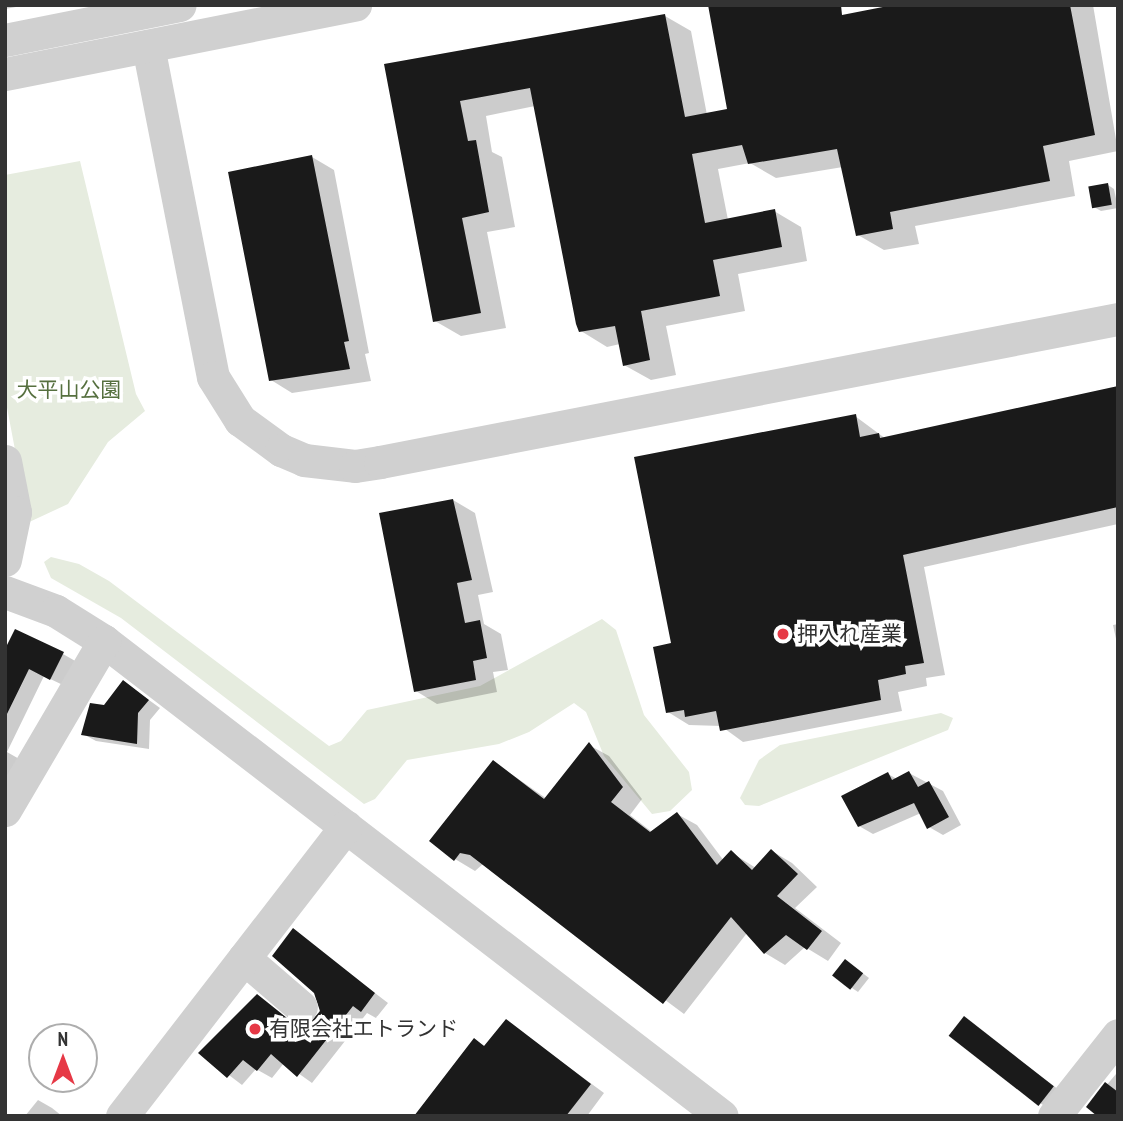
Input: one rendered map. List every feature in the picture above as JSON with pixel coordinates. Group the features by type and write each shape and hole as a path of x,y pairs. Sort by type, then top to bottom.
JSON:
{"street":[{"path":"5,40 180,5"},
{"path":"5,74 355,5"},
{"path":"148,46 214,377 240,420 270,443 304,460 355,466 380,462 1118,319"},
{"path":"5,460 15,512 5,560"},
{"path":"5,592 56,611 104,641 722,1116"},
{"path":"5,810 104,641"},
{"path":"122,1116 346,826"},
{"path":"244,958 301,1007"},
{"path":"1055,1116 1118,1035"}],"green space":[{"name":"大平山公園","path":"80,161 136,394 145,411 108,442 68,504 25,524 27,513 5,397 5,175"},
{"path":"51,557 79,564 109,581 329,746 341,741 367,710 480,686 602,619 616,630 644,715 689,772 692,790 670,811 652,814 604,756 586,712 574,703 529,732 499,744 407,760 375,799 364,804 121,618 51,578 44,562"},
{"path":"941,713 953,718 948,730 759,806 745,805 740,798 759,760 780,745"}],"building":[{"path":"708,5 841,5 842,15 893,5 1070,5 1095,135 1043,146 1050,181 890,212 893,229 856,236 837,149 748,164 742,145 692,154 705,223 775,209 782,247 713,260 720,296 641,311 650,360 623,366 615,326 579,332 576,324 530,88 460,101 468,141 476,140 489,212 462,218 481,313 433,322 384,64 665,14 685,117 727,109"},
{"path":"312,155 349,341 344,342 350,369 269,381 228,172"},
{"path":"1108,183 1112,205 1092,208 1088,186"},
{"path":"1118,386 1118,507 903,555 924,663 905,666 906,674 878,680 881,700 720,731 716,711 685,717 684,710 666,713 653,647 671,643 634,457 856,414 860,437 879,433 880,438"},
{"path":"453,499 472,580 457,583 465,623 480,620 487,658 473,661 476,680 414,692 379,513"},
{"path":"15,629 64,652 50,680 29,669 5,718 5,649"},
{"path":"123,680 149,700 138,713 137,744 81,735 90,703 104,705"},
{"path":"589,742 623,787 611,802 650,832 677,812 717,865 731,850 752,870 771,849 798,874 777,896 822,931 807,950 786,935 764,954 731,917 663,1004 470,855 460,853 454,861 429,841 493,760 544,799"},
{"path":"909,771 918,787 929,781 949,817 927,829 914,803 858,827 841,796 888,772 892,780"},
{"path":"293,928 375,993 361,1012 353,1006 297,1077 271,1054 257,1071 243,1060 227,1078 198,1053 257,994 297,1026 308,1025 320,1011 314,993 272,956"},
{"path":"845,959 863,973 850,990 832,976"},
{"path":"964,1016 1054,1086 1038,1106 949,1036"},
{"path":"506,1019 591,1084 566,1116 414,1116 474,1038 484,1046"},
{"path":"1105,1082 1118,1092 1118,1116 1097,1116 1086,1107"}],"place":[{"name":"押入れ産業","path":"783,634"},
{"name":"有限会社エトランド","path":"255,1029"}]}
